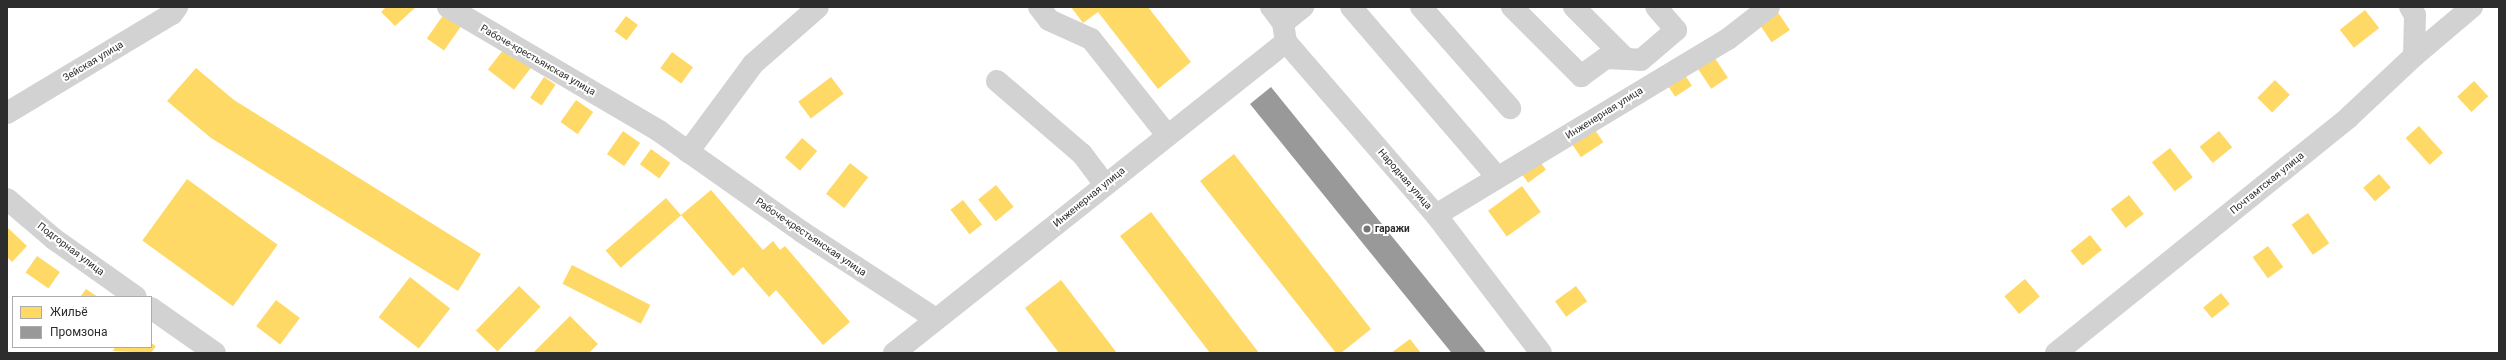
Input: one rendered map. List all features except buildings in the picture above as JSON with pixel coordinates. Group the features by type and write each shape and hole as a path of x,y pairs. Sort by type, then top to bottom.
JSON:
{"street":[{"name":"Зейская улица","path":"7,113 172,14 177,7"},
{"name":"Рабоче-крестьянская улица","path":"448,7 658,131 802,232 936,319"},
{"path":"688,152 753,64 818,7"},
{"path":"1039,7 1049,20 1091,40 1167,135"},
{"name":"Инженерная улица","path":"894,353 1167,135 1280,24 1303,7"},
{"path":"1351,7 1498,178"},
{"path":"1421,7 1510,108"},
{"path":"1512,7 1581,76 1606,58 1624,57 1641,60 1676,30 1656,7"},
{"path":"1574,7 1624,57"},
{"name":"Инженерная улица","path":"1436,215 1728,39 1769,7"},
{"path":"2410,7 2415,15 2414,56"},
{"name":"Почтамтская улица","path":"2056,353 2348,118 2414,56 2472,7"},
{"name":"Народная улица","path":"1280,24 1436,215 1541,353"},
{"path":"997,81 1082,154 1106,184"},
{"name":"Подгорная улица","path":"7,199 54,239 135,296"},
{"path":"152,309 215,353"}],"place":[{"name":"гаражи","path":"1367,229"}]}
